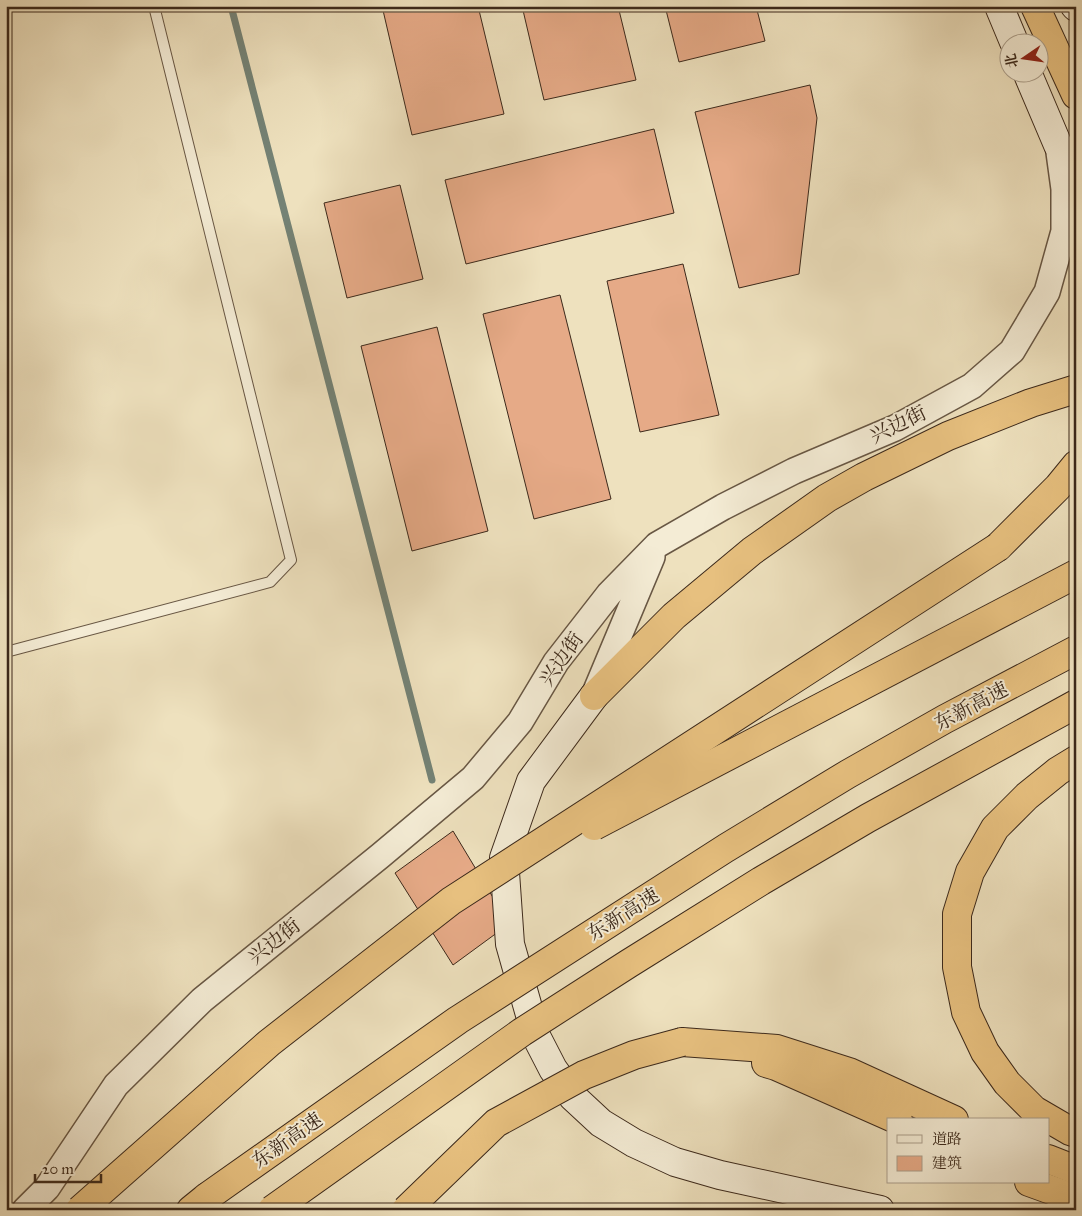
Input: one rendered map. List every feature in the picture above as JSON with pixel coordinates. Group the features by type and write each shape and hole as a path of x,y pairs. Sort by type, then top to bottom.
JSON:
{"highway":[{"path":"1035,6 1076,95"},
{"path":"594,696 674,616 752,551 827,498 864,477 948,436 1030,403 1076,389"},
{"path":"80,1210 269,1042 451,901 998,547 1058,487 1076,465"},
{"path":"451,901 1076,574"},
{"name":"东新高速","path":"199,1203 458,1020 718,853 848,774 945,719 1076,650"},
{"path":"272,1210 522,1032 628,964 761,881 868,818 1076,704"},
{"path":"1048,1118 1034,1110 1008,1083 985,1052 966,1012 956,967 957,914 970,872 995,828 1027,796 1058,770 1076,760"},
{"path":"682,1042 776,1066 893,1118"},
{"path":"406,1210 496,1122 584,1075 634,1055 682,1042 777,1049 849,1072 950,1118"},
{"path":"1050,1119 1076,1133"},
{"path":"1050,1160 1076,1170"},
{"path":"1035,1184 1076,1199"}],"main road":[{"path":"999,6 1010,32"},
{"path":"1031,82 1058,145"},
{"path":"594,696 531,781 504,858 510,944 536,1036 553,1070 573,1097 601,1123 634,1143 675,1162 720,1175 880,1210"}],"street":[{"path":"1058,145 1076,181"},
{"name":"兴边街","path":"25,1210 47,1188 116,1084 202,1000 473,778 520,722 556,662 610,594 657,546 723,507 794,471 889,430 972,386 1012,351 1047,292 1064,231 1064,189 1058,145"},
{"path":"594,696 657,546"}],"lane":[{"path":"6,652 270,582 291,560 154,6"}],"building":[{"path":"382,6 478,6 504,114 412,135"},
{"path":"522,6 618,6 636,80 544,100"},
{"path":"665,6 756,6 765,41 679,62"},
{"path":"810,85 817,118 799,274 739,288 695,112"},
{"path":"654,129 674,213 466,264 445,180"},
{"path":"400,185 423,279 347,298 324,203"},
{"path":"683,264 719,415 640,432 607,281"},
{"path":"560,295 611,499 534,519 483,314"},
{"path":"437,327 488,531 412,551 361,346"},
{"path":"453,831 509,924 453,965 395,873"}],"waterway":[{"path":"231,6 432,780"}]}
